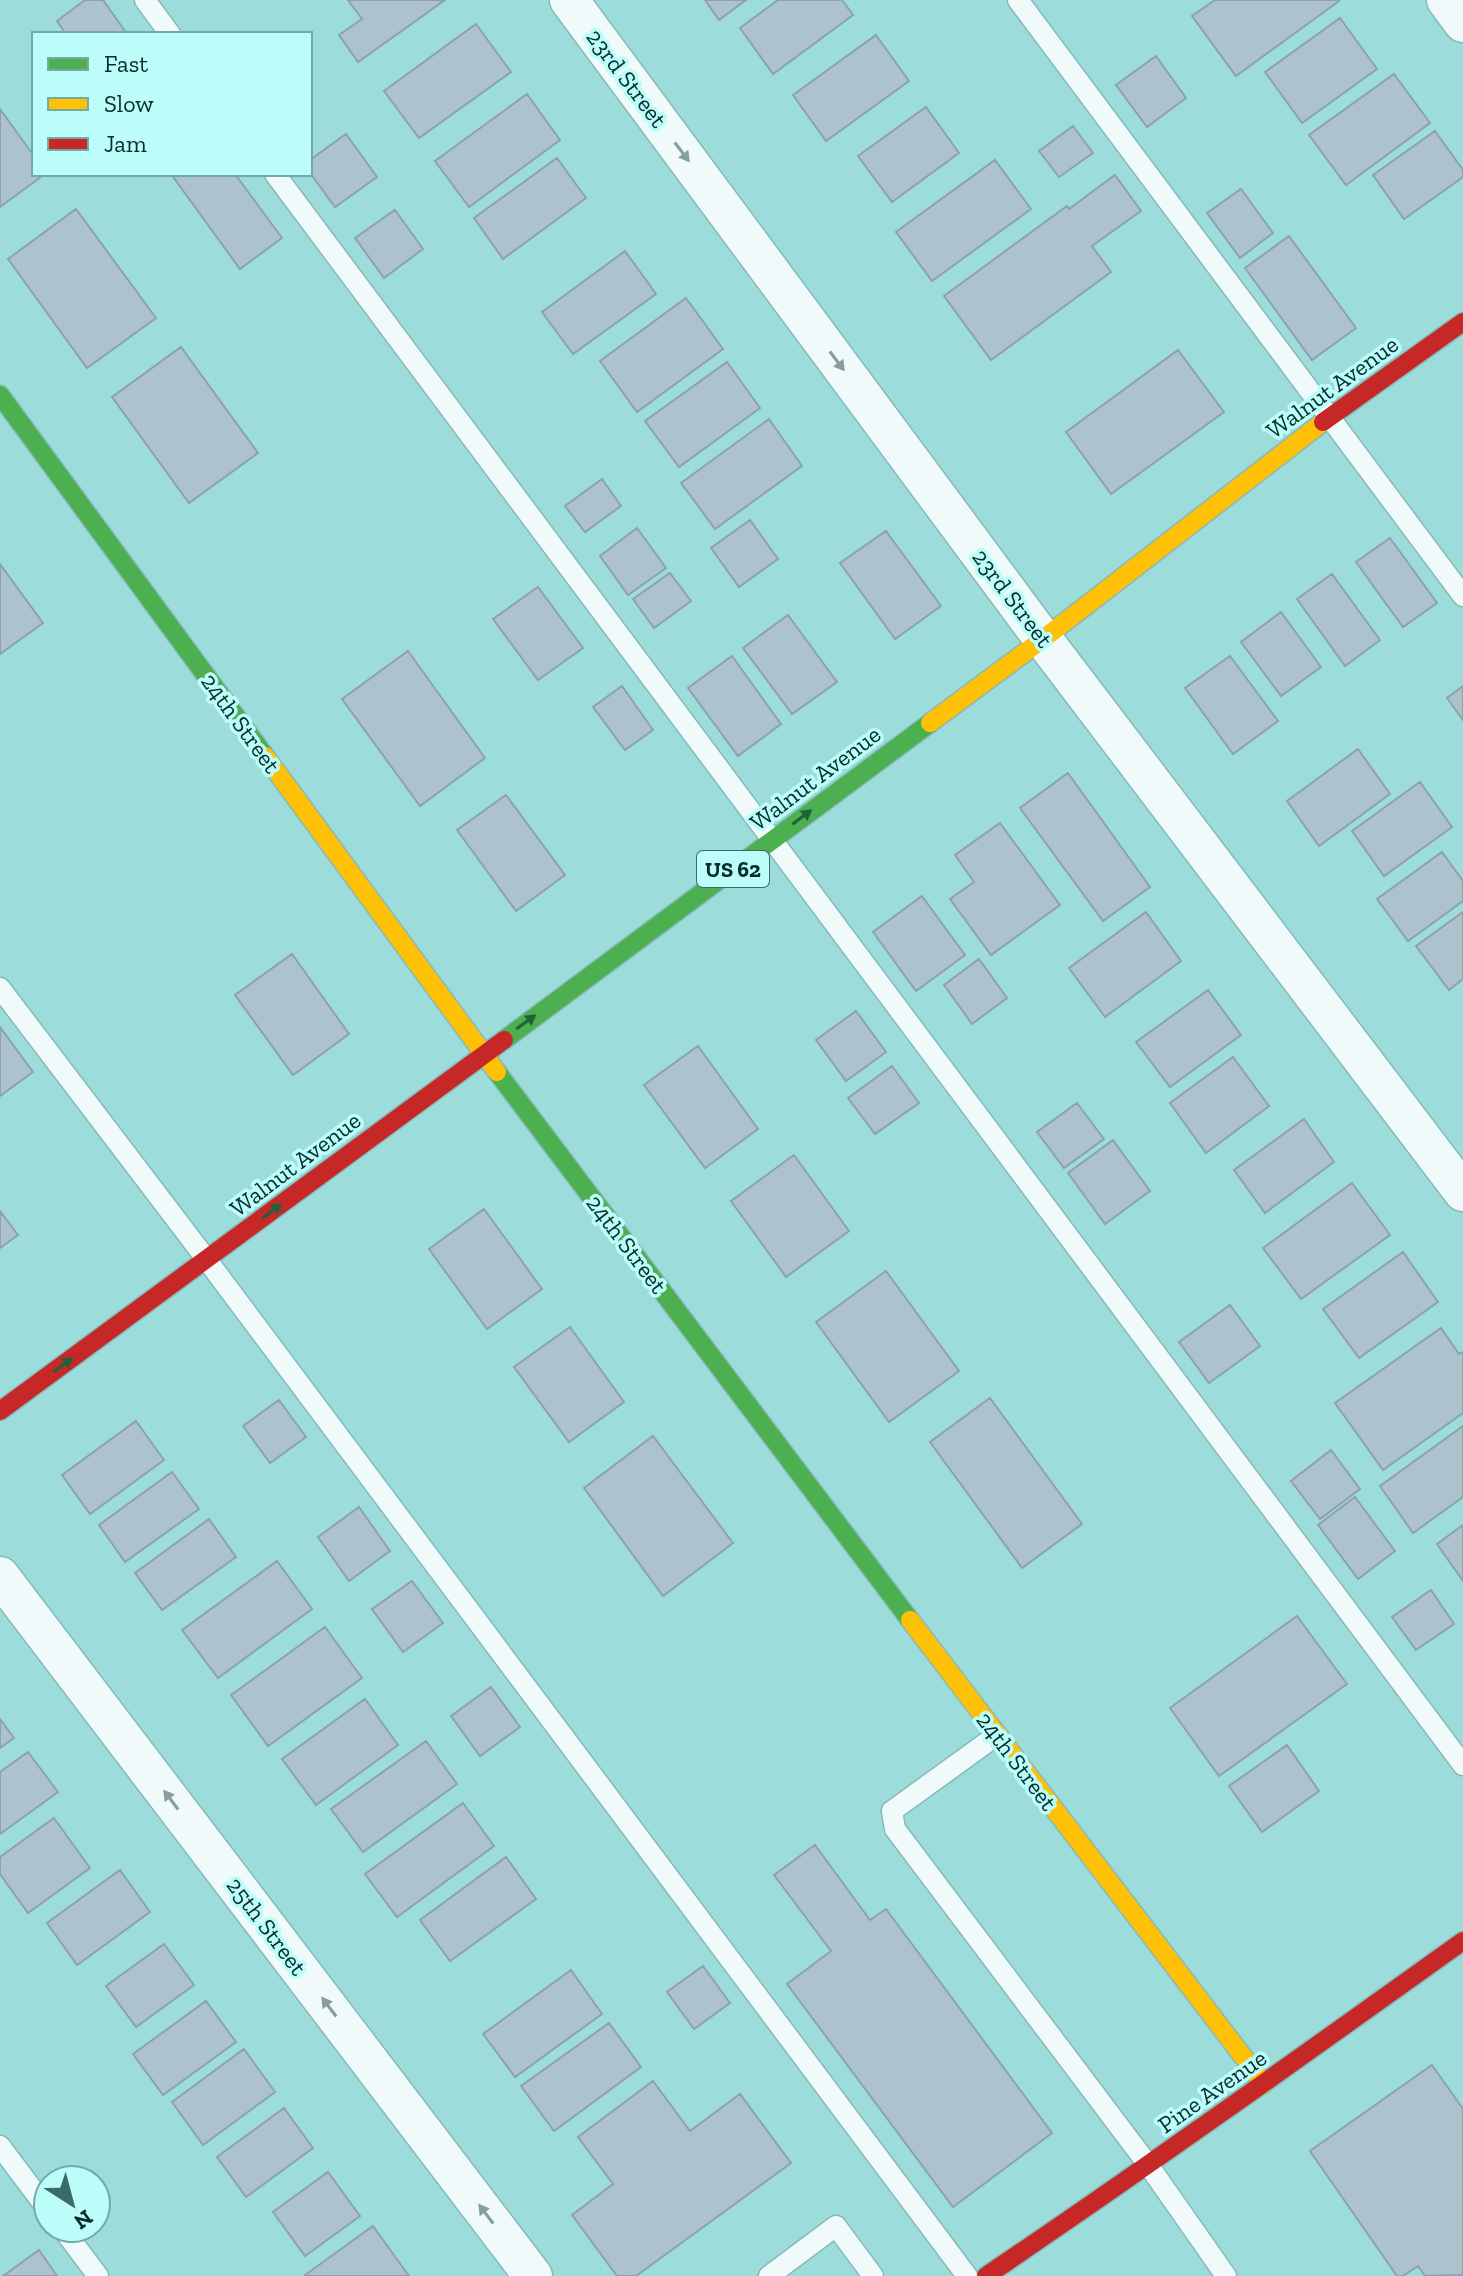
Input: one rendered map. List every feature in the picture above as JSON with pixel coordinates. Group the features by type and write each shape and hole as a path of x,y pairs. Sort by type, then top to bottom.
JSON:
{"main road":[{"name":"Walnut Avenue","path":"0,1411 1043,639 1330,416 1463,322"},
{"name":"24th Street","path":"0,395 483,1053 1264,2084"},
{"name":"Pine Avenue","path":"986,2276 1149,2166 1205,2123 1462,1946"}],"street":[{"name":"23rd Street","path":"569,0 1043,639 1463,1192"},
{"path":"1446,0 1463,23"},
{"name":"25th Street","path":"0,1576 533,2276"}],"lane":[{"path":"145,0 169,32"},
{"path":"1018,0 1463,596"},
{"path":"276,176 1463,1765"},
{"path":"0,988 967,2276"},
{"path":"997,1735 892,1811 895,1829 1149,2166 1226,2276"},
{"path":"0,2146 32,2189"},
{"path":"769,2276 836,2226 873,2276"},
{"path":"74,2244 98,2276"}],"building":[{"path":"85,0 103,0 126,32 65,32 57,21"},
{"path":"348,0 445,0 358,62 339,35 362,19"},
{"path":"705,0 746,0 719,20"},
{"path":"778,0 842,0 853,15 773,74 740,28"},
{"path":"1215,0 1339,1 1236,76 1192,16"},
{"path":"1340,18 1377,69 1302,123 1265,72"},
{"path":"476,24 511,72 419,138 384,91"},
{"path":"876,35 909,81 826,141 793,95"},
{"path":"1156,56 1186,98 1147,127 1116,85"},
{"path":"1394,74 1430,123 1346,185 1309,135"},
{"path":"527,94 560,140 469,207 435,161"},
{"path":"926,107 959,153 892,202 858,156"},
{"path":"0,109 32,153 32,176 42,176 0,207"},
{"path":"1073,126 1093,153 1059,177 1039,151"},
{"path":"1435,131 1463,170 1463,177 1404,219 1373,175"},
{"path":"346,134 377,177 335,207 312,176 312,159"},
{"path":"557,158 586,198 503,259 474,218"},
{"path":"995,160 1031,209 932,281 896,232"},
{"path":"1115,175 1141,211 1092,246 1111,272 991,360 944,296 1067,206 1069,209"},
{"path":"172,176 236,176 282,238 240,269"},
{"path":"1241,189 1273,233 1240,258 1207,213"},
{"path":"76,209 156,318 87,368 8,259"},
{"path":"395,210 423,249 384,278 355,238"},
{"path":"1289,236 1356,328 1312,360 1245,268"},
{"path":"625,251 656,294 573,354 542,312"},
{"path":"686,298 723,349 637,412 600,361"},
{"path":"181,347 258,453 189,503 112,397"},
{"path":"1178,350 1224,412 1111,494 1066,432"},
{"path":"727,362 760,408 679,467 645,421"},
{"path":"769,419 802,466 715,529 681,483"},
{"path":"602,479 621,506 585,532 565,506"},
{"path":"750,520 778,559 739,587 711,548"},
{"path":"637,528 666,568 628,595 600,556"},
{"path":"886,531 941,606 895,639 840,563"},
{"path":"1390,538 1437,603 1403,627 1356,562"},
{"path":"0,564 43,623 0,654"},
{"path":"670,573 691,601 654,628 633,599"},
{"path":"1332,574 1380,640 1345,666 1297,599"},
{"path":"538,587 583,648 538,680 493,619"},
{"path":"1281,612 1321,667 1281,696 1241,642"},
{"path":"788,615 837,682 792,714 743,648"},
{"path":"408,651 485,758 420,806 342,699"},
{"path":"732,656 781,724 738,756 688,688"},
{"path":"1230,656 1278,721 1233,754 1185,688"},
{"path":"622,686 653,730 625,750 593,707"},
{"path":"1463,686 1463,720 1447,698"},
{"path":"1358,749 1390,794 1319,846 1287,801"},
{"path":"1068,773 1150,887 1103,921 1020,808"},
{"path":"1420,782 1452,827 1384,876 1352,831"},
{"path":"506,795 565,875 516,911 457,830"},
{"path":"1000,823 1060,905 991,955 950,899 974,882 955,855"},
{"path":"1442,852 1463,881 1463,901 1408,941 1377,899"},
{"path":"922,896 965,955 916,991 873,932"},
{"path":"1146,912 1181,961 1105,1017 1069,968"},
{"path":"1463,912 1463,979 1449,990 1416,946"},
{"path":"292,954 349,1034 293,1075 235,995"},
{"path":"979,959 1007,998 972,1024 944,985"},
{"path":"1208,990 1241,1035 1170,1087 1136,1042"},
{"path":"856,1011 886,1052 846,1081 816,1040"},
{"path":"0,1027 33,1072 0,1096"},
{"path":"698,1046 758,1129 705,1168 644,1085"},
{"path":"1233,1057 1269,1106 1206,1153 1170,1103"},
{"path":"892,1066 919,1103 875,1134 848,1098"},
{"path":"1077,1103 1104,1139 1064,1168 1037,1132"},
{"path":"1304,1119 1334,1162 1265,1213 1234,1170"},
{"path":"1113,1140 1150,1191 1105,1224 1068,1173"},
{"path":"794,1155 849,1231 786,1277 731,1201"},
{"path":"1352,1183 1390,1235 1301,1299 1263,1248"},
{"path":"484,1209 542,1289 487,1329 429,1249"},
{"path":"0,1211 18,1235 0,1248"},
{"path":"1403,1252 1438,1302 1359,1358 1323,1309"},
{"path":"886,1271 959,1371 889,1422 816,1322"},
{"path":"1230,1305 1260,1346 1209,1383 1179,1342"},
{"path":"570,1327 624,1402 569,1442 514,1367"},
{"path":"1441,1328 1459,1354 1463,1352 1463,1413 1383,1470 1335,1403"},
{"path":"990,1398 1082,1524 1022,1568 930,1442"},
{"path":"279,1400 306,1437 270,1463 243,1426"},
{"path":"136,1421 164,1460 90,1514 62,1475"},
{"path":"1463,1426 1463,1497 1413,1533 1380,1486"},
{"path":"653,1436 733,1543 663,1596 584,1488"},
{"path":"1331,1450 1360,1489 1320,1519 1291,1481"},
{"path":"172,1472 199,1509 125,1562 99,1525"},
{"path":"1355,1497 1395,1551 1358,1579 1318,1525"},
{"path":"359,1507 390,1551 349,1581 318,1537"},
{"path":"209,1519 236,1557 162,1610 135,1573"},
{"path":"1463,1525 1463,1581 1437,1544"},
{"path":"277,1561 312,1609 218,1678 182,1630"},
{"path":"412,1581 443,1623 403,1652 372,1609"},
{"path":"1431,1590 1454,1624 1416,1650 1392,1617"},
{"path":"1297,1616 1347,1684 1219,1776 1170,1708"},
{"path":"325,1627 362,1678 268,1746 231,1695"},
{"path":"491,1687 520,1727 480,1756 451,1716"},
{"path":"365,1699 398,1745 316,1805 282,1759"},
{"path":"0,1719 14,1738 0,1748"},
{"path":"426,1741 457,1784 363,1852 331,1809"},
{"path":"1287,1745 1319,1791 1262,1832 1229,1786"},
{"path":"28,1752 58,1792 0,1834 0,1772"},
{"path":"463,1803 494,1846 397,1917 365,1874"},
{"path":"54,1818 90,1868 28,1913 0,1874 0,1857"},
{"path":"815,1845 870,1920 886,1909 1052,2133 953,2207 787,1984 831,1951 774,1875"},
{"path":"506,1857 536,1899 450,1961 420,1920"},
{"path":"120,1870 150,1912 77,1965 47,1923"},
{"path":"164,1944 194,1985 136,2027 106,1986"},
{"path":"703,1966 730,2003 694,2029 667,1992"},
{"path":"571,1970 602,2014 515,2077 483,2034"},
{"path":"206,2001 236,2042 163,2095 133,2054"},
{"path":"609,2023 641,2067 554,2131 521,2086"},
{"path":"244,2049 275,2092 203,2145 172,2102"},
{"path":"1432,2065 1463,2109 1463,2275 1425,2276 1418,2266 1403,2276 1397,2276 1310,2151"},
{"path":"653,2081 690,2131 740,2094 791,2163 636,2276 617,2276 572,2215 613,2184 578,2137"},
{"path":"284,2108 313,2148 246,2197 217,2157"},
{"path":"328,2172 360,2216 305,2256 273,2212"},
{"path":"373,2226 409,2276 305,2275"},
{"path":"39,2250 57,2276 3,2276"}],"traffic: fast":[{"path":"0,395 265,756"},
{"path":"504,1040 930,723"},
{"path":"497,1072 910,1620"}],"traffic: slow":[{"path":"930,723 1323,422"},
{"path":"265,756 497,1072"},
{"path":"910,1620 1264,2084"}],"traffic: jam":[{"path":"1323,422 1463,322"},
{"path":"0,1411 504,1040"},
{"path":"986,2276 1463,1941"}]}
